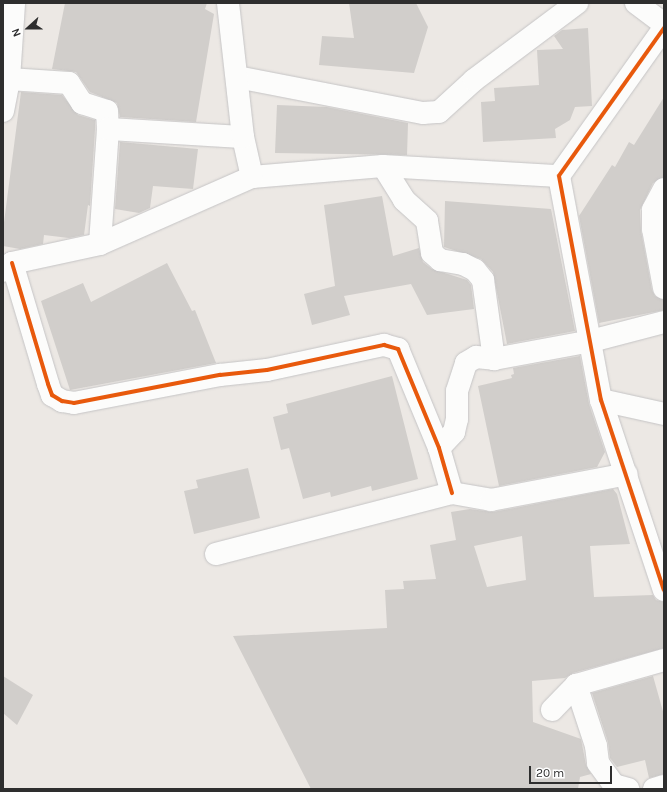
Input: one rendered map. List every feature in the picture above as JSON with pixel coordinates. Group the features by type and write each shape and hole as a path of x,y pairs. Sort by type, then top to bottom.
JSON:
{"street":[{"path":"3,111 9,78 14,3"},
{"path":"228,3 243,137 252,177"},
{"path":"237,77 423,113 439,112 474,80 576,3"},
{"path":"636,3 664,24"},
{"path":"664,28 559,176 601,400 627,474 664,590"},
{"path":"9,78 69,83 82,103 107,111 108,129 100,244"},
{"path":"108,129 243,137"},
{"path":"452,493 439,448 398,348 391,345 267,370 220,375 74,403 62,401 52,395 7,267 100,244 252,177 383,166 559,176"},
{"path":"383,166 404,200 427,221 432,253 440,260 463,264 475,270 483,280 494,359"},
{"path":"664,189 653,210 653,229 664,288"},
{"path":"439,448 454,432 457,419 457,390 466,363 476,357 494,359 591,341 664,322"},
{"path":"601,400 664,414"},
{"path":"216,554 452,493 491,500 627,474"},
{"path":"552,710 576,685 664,660"},
{"path":"576,685 596,746 598,763 614,785 628,789"},
{"path":"654,789 664,786"}],"building":[{"path":"65,3 207,3 205,9 214,14 196,122 120,117 117,103 90,92 76,72 52,69"},
{"path":"349,3 416,3 428,27 414,73 319,65 322,36 354,38"},
{"path":"588,28 592,106 575,107 570,120 555,129 556,138 483,142 481,102 495,101 494,88 539,85 537,50 563,49 554,36 562,30"},
{"path":"21,92 62,95 78,115 95,120 95,129 90,206 88,205 84,235 69,238 44,235 43,244 20,249 3,246 3,230"},
{"path":"664,97 664,177 653,183 640,210 641,231 652,290 655,296 664,300 664,310 599,323 579,216 612,165 615,167 629,142 634,145"},
{"path":"277,105 327,107 408,123 407,155 275,153"},
{"path":"120,142 198,149 193,189 153,186 150,208 139,213 115,209"},
{"path":"382,196 393,256 419,248 423,262 432,269 467,280 471,285 474,309 427,315 411,284 344,296 350,315 312,325 304,294 335,286 324,205"},
{"path":"445,201 551,209 575,331 507,344 493,272 481,259 444,247"},
{"path":"167,263 192,311 195,310 216,363 70,390 41,301 83,283 91,302"},
{"path":"580,356 589,404 605,452 597,467 499,486 478,386 512,378 511,375 514,374 513,368"},
{"path":"392,376 418,479 372,491 371,486 331,497 330,492 303,499 289,448 281,450 273,417 288,413 286,404"},
{"path":"248,468 260,518 194,534 184,491 198,488 196,480"},
{"path":"613,489 617,494 630,544 590,546 594,597 653,595 656,600 664,602 664,648 573,673 565,678 532,681 533,722 581,739 586,765 591,774 580,777 578,789 311,789 233,636 387,628 385,590 404,589 403,581 436,579 430,545 456,540 451,512 470,509 493,512","holes":["522,536 526,580 487,587 474,546"]},
{"path":"3,676 33,695 17,725 3,713"},
{"path":"653,676 664,715 664,774 649,778 645,760 617,767 610,758 608,742 592,693"}],"cycle path":[{"path":"664,28 559,176 601,400 664,590"},
{"path":"12,263 48,384 52,395 62,401 74,403 220,375 267,370 384,345 398,349 439,448 452,493"}]}
